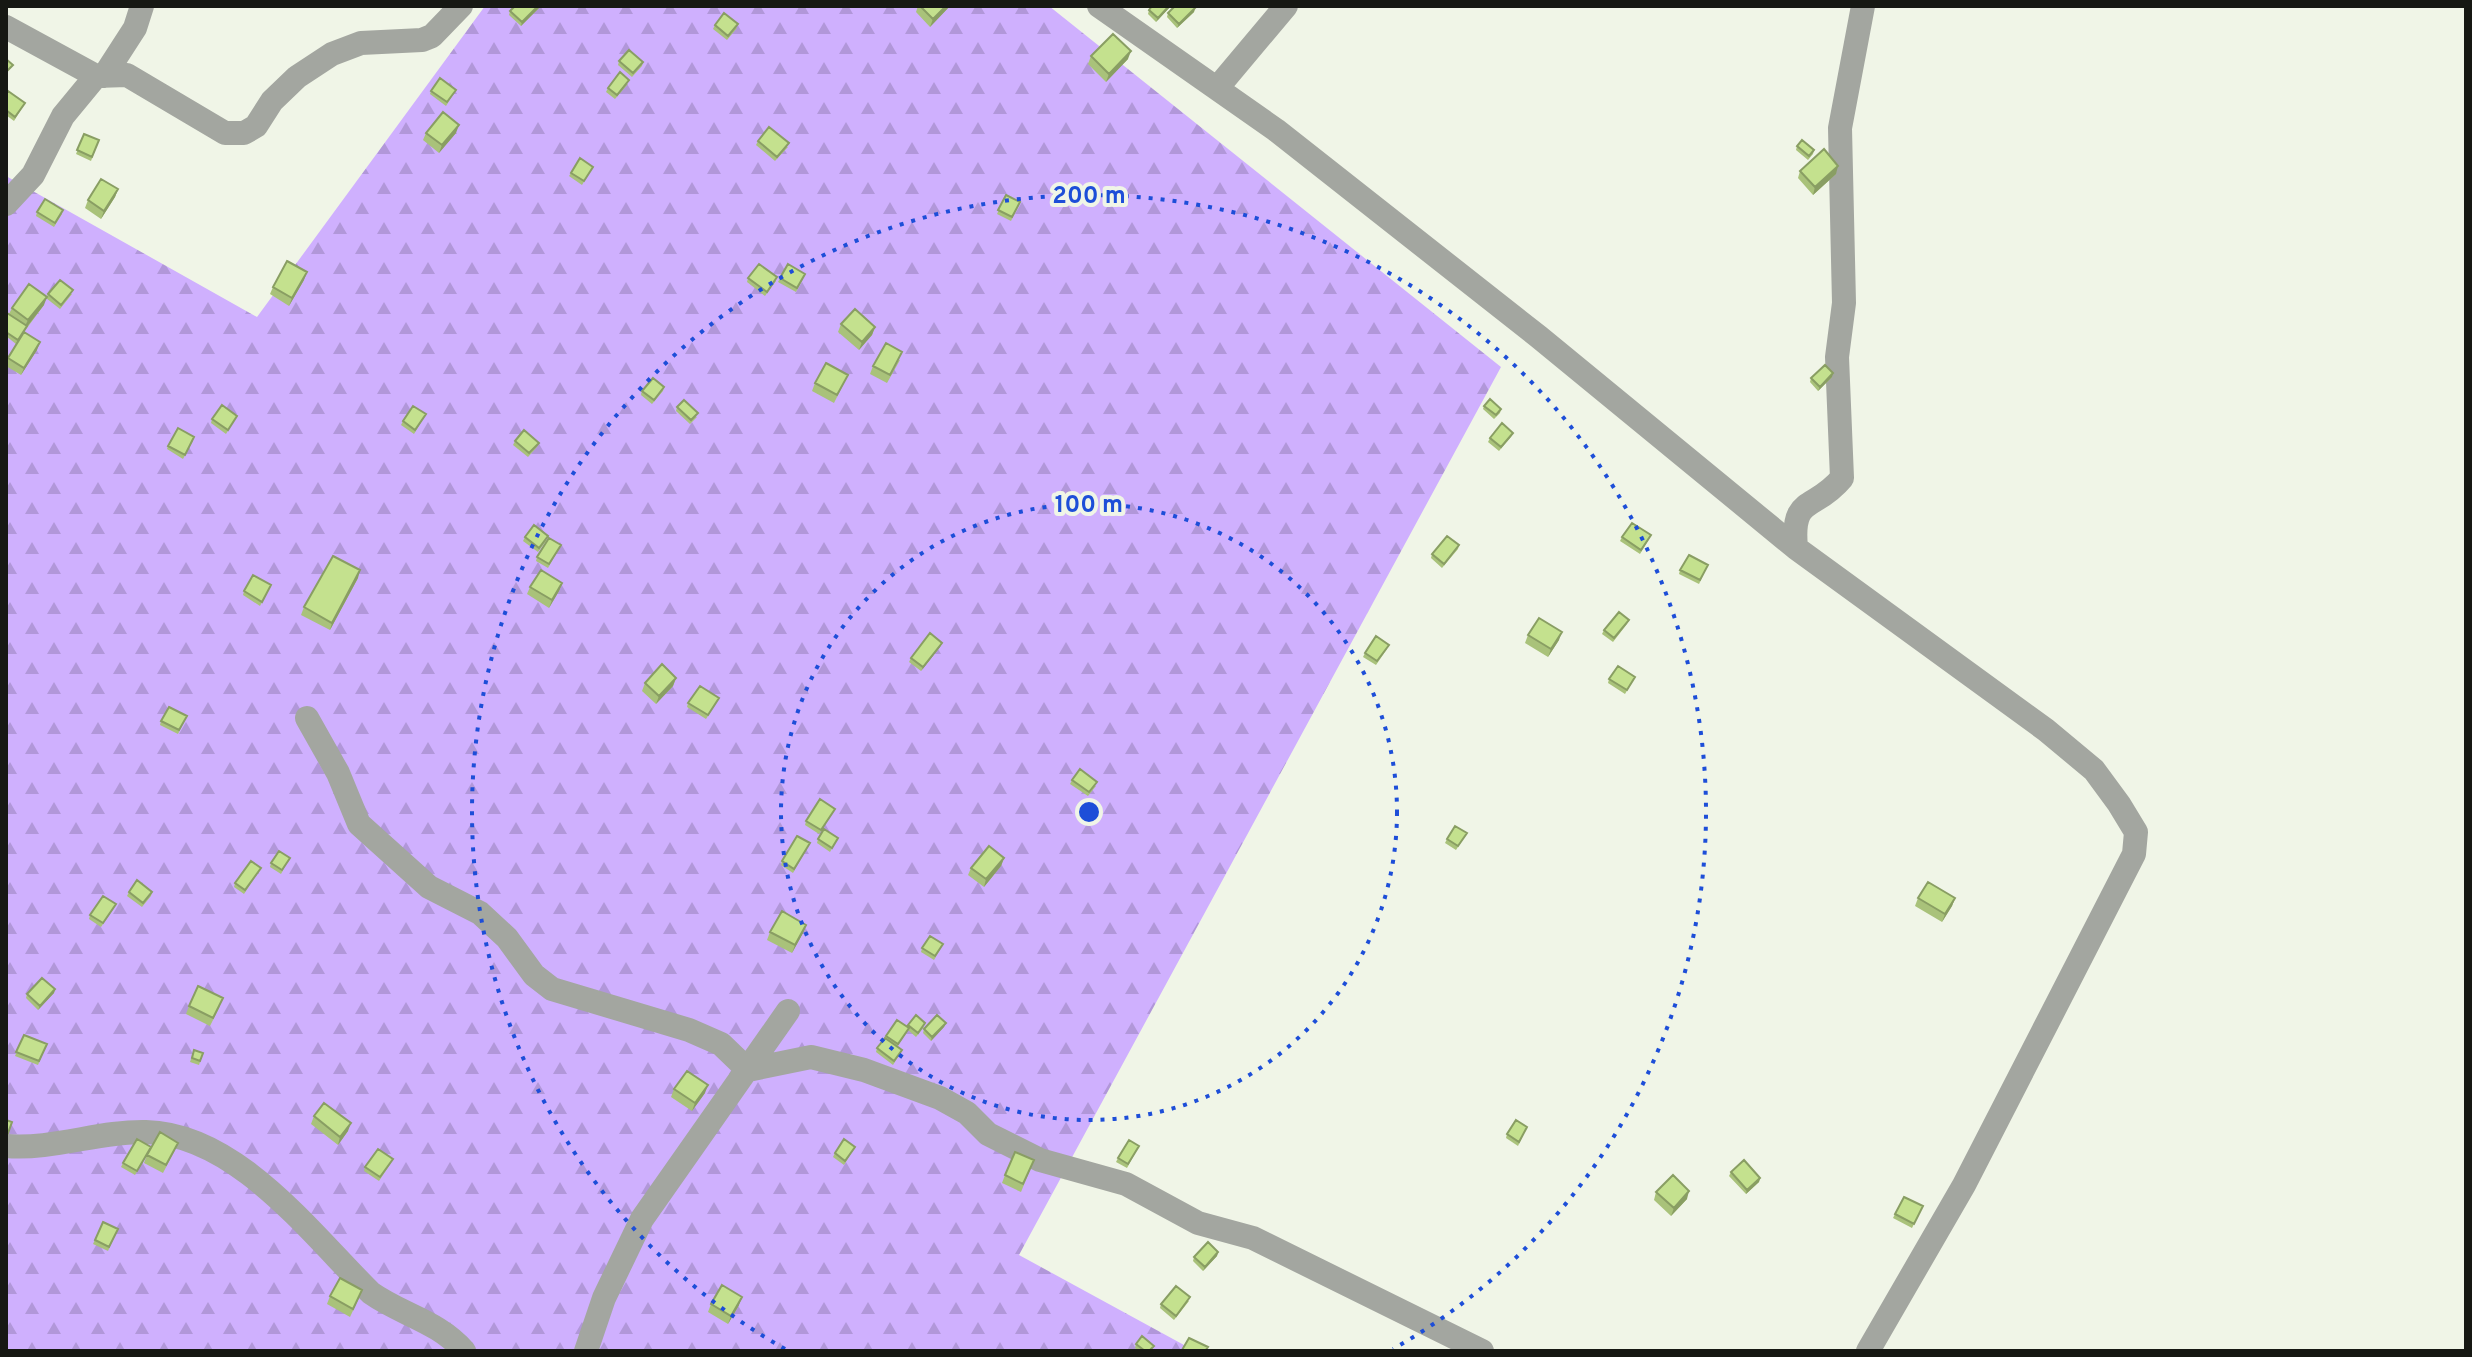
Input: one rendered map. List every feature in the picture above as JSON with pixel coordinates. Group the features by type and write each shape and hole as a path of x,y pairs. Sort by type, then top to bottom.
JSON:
{"street":[{"path":"6,204 33,175 63,116 100,76 135,28 142,6"},
{"path":"6,27 100,76 127,75 225,133 244,133 256,126 272,101 297,77 332,54 361,43 422,40 432,36 461,6"},
{"path":"1099,6 1218,87 1363,196 1796,548 2046,730 2094,770 2136,832 2134,854 1964,1185 1868,1351"},
{"path":"1218,87 1286,6"},
{"path":"1796,548 1794,522 1798,513 1833,489 1842,478 1837,357 1844,303 1840,128 1863,6"},
{"path":"307,718 338,773 359,824 429,887 480,913 507,938 534,975 552,989 689,1030 721,1044 748,1070"},
{"path":"586,1351 604,1298 642,1219 788,1011"},
{"path":"748,1070 811,1057 864,1070 940,1098 967,1113 988,1134 1040,1160 1126,1184 1198,1223 1253,1238 1482,1351"},
{"path":"6,1146 54,1143 106,1133 150,1132 193,1140 227,1157 255,1178 371,1293 389,1306 442,1329 464,1351"}],"green space":[{"path":"485,6 1049,6 1501,367 1019,1255 1195,1351 6,1351 6,176 257,317"}],"building":[{"path":"515,6 538,6 522,22 510,11"},
{"path":"920,6 946,6 933,19"},
{"path":"1152,6 1169,6 1158,18 1149,10"},
{"path":"1175,6 1195,8 1179,24 1168,13"},
{"path":"724,13 738,24 728,36 715,25"},
{"path":"1113,34 1131,51 1109,74 1091,56"},
{"path":"629,50 643,62 633,73 619,61"},
{"path":"6,59 13,65 6,72"},
{"path":"620,72 629,80 617,95 608,88"},
{"path":"440,78 456,90 447,102 431,91"},
{"path":"8,91 25,103 15,117 6,110"},
{"path":"443,112 459,125 442,145 426,133"},
{"path":"769,127 789,143 777,157 758,141"},
{"path":"84,134 99,140 92,157 77,150"},
{"path":"1802,140 1814,150 1809,156 1797,146"},
{"path":"1824,149 1838,166 1815,187 1800,171"},
{"path":"580,158 593,167 584,181 571,173"},
{"path":"101,179 118,189 104,211 88,200"},
{"path":"1006,195 1020,202 1012,217 998,210"},
{"path":"45,199 63,210 55,223 37,212"},
{"path":"287,261 307,272 292,298 273,287"},
{"path":"759,264 777,277 767,292 748,278"},
{"path":"788,264 805,274 797,288 780,278"},
{"path":"60,280 73,290 61,305 48,294"},
{"path":"29,284 47,297 28,320 12,308"},
{"path":"855,309 875,327 862,342 841,324"},
{"path":"7,313 27,326 18,340 6,332"},
{"path":"24,332 40,342 24,368 8,358"},
{"path":"886,343 902,352 890,375 873,366"},
{"path":"826,363 848,375 837,395 815,383"},
{"path":"1825,365 1833,373 1820,387 1811,378"},
{"path":"653,378 664,387 654,400 642,391"},
{"path":"1490,399 1501,409 1496,415 1484,406"},
{"path":"684,400 698,413 691,420 677,407"},
{"path":"222,405 237,416 228,430 212,419"},
{"path":"413,406 426,414 415,430 403,421"},
{"path":"1502,423 1513,433 1501,447 1490,438"},
{"path":"178,428 194,437 185,455 168,446"},
{"path":"524,430 539,443 529,453 515,441"},
{"path":"1632,523 1651,535 1641,550 1622,537"},
{"path":"534,525 548,536 539,548 525,537"},
{"path":"1447,536 1459,545 1444,564 1432,554"},
{"path":"549,538 561,545 549,564 537,557"},
{"path":"1689,555 1708,565 1700,580 1680,570"},
{"path":"333,556 360,570 332,623 304,607"},
{"path":"541,570 562,583 552,600 530,587"},
{"path":"253,575 271,585 262,602 244,591"},
{"path":"1619,612 1629,620 1614,638 1604,630"},
{"path":"1539,618 1562,632 1551,649 1528,635"},
{"path":"930,633 942,643 923,667 911,658"},
{"path":"1376,636 1389,645 1377,661 1365,653"},
{"path":"662,664 676,678 659,696 645,683"},
{"path":"1618,666 1635,677 1627,690 1609,679"},
{"path":"700,686 719,698 708,715 688,703"},
{"path":"169,707 187,716 179,730 161,721"},
{"path":"1080,769 1097,782 1089,792 1072,780"},
{"path":"820,799 835,809 821,830 806,821"},
{"path":"1455,826 1467,833 1458,846 1447,839"},
{"path":"824,829 838,838 832,848 818,839"},
{"path":"797,836 810,843 794,869 782,861"},
{"path":"989,846 1004,858 986,879 971,868"},
{"path":"279,851 290,858 282,870 271,863"},
{"path":"251,861 261,868 245,890 235,883"},
{"path":"137,880 152,892 143,903 129,892"},
{"path":"1928,882 1955,898 1945,914 1918,898"},
{"path":"103,896 116,904 103,923 90,915"},
{"path":"782,911 806,925 795,945 770,932"},
{"path":"930,936 943,944 935,956 922,948"},
{"path":"42,978 55,989 40,1006 27,994"},
{"path":"198,986 223,998 213,1018 189,1006"},
{"path":"916,1015 925,1023 918,1033 908,1025"},
{"path":"937,1015 946,1023 932,1037 924,1029"},
{"path":"897,1020 909,1028 898,1044 886,1036"},
{"path":"24,1035 47,1044 39,1061 16,1052"},
{"path":"885,1038 902,1050 894,1061 877,1048"},
{"path":"194,1050 203,1053 200,1061 192,1058"},
{"path":"687,1071 708,1085 695,1103 674,1089"},
{"path":"324,1103 351,1123 340,1137 314,1116"},
{"path":"6,1120 12,1122 8,1133 6,1132"},
{"path":"1516,1120 1527,1127 1519,1142 1507,1134"},
{"path":"160,1132 178,1143 166,1165 147,1155"},
{"path":"137,1139 151,1147 137,1171 123,1163"},
{"path":"844,1139 855,1147 845,1161 835,1153"},
{"path":"1129,1140 1139,1146 1128,1164 1118,1158"},
{"path":"378,1149 393,1159 380,1177 365,1167"},
{"path":"1015,1152 1034,1160 1023,1184 1005,1175"},
{"path":"1744,1160 1760,1178 1747,1190 1731,1172"},
{"path":"1673,1175 1689,1191 1674,1208 1656,1192"},
{"path":"1904,1197 1923,1206 1914,1224 1895,1214"},
{"path":"103,1222 118,1229 109,1247 95,1240"},
{"path":"1208,1242 1218,1252 1205,1267 1194,1257"},
{"path":"340,1278 362,1290 353,1309 330,1296"},
{"path":"722,1285 742,1297 731,1316 711,1304"},
{"path":"1176,1286 1190,1297 1176,1316 1161,1304"},
{"path":"1142,1336 1154,1346 1149,1351 1136,1344"},
{"path":"1189,1338 1208,1347 1205,1351 1182,1350"}]}
